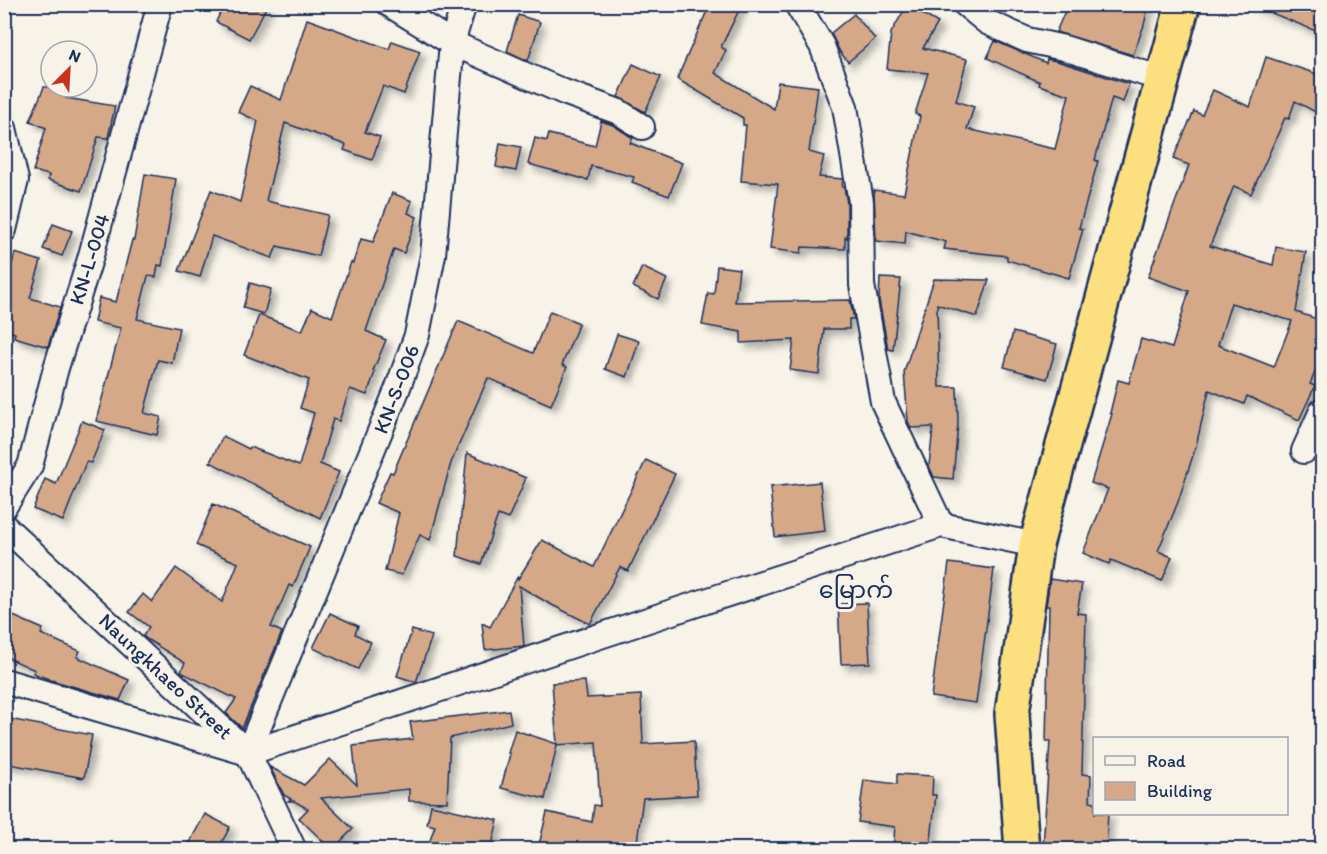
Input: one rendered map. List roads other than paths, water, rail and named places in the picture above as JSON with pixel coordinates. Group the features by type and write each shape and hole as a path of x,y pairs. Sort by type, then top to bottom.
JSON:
{"highway":[{"path":"1022,849 1012,714 1036,545 1183,4"}],"street":[{"name":"KN-L-004","path":"4,507 30,466 56,368 93,249 160,4"},
{"path":"389,4 452,44 564,92 619,112 642,126"},
{"name":"KN-S-006","path":"248,753 398,390 417,335 433,255 452,44 464,4"},
{"path":"797,4 822,46 844,107 861,202 862,285 883,402 941,525"},
{"path":"965,4 987,22 1028,40 1064,48 1162,79"},
{"path":"4,129 16,180 4,230"},
{"path":"1304,451 1323,411"},
{"path":"4,681 248,753 941,525 1036,545"},
{"name":"Naungkhaeo Street","path":"4,526 248,753 294,849"}],"district":[{"name":"မြောက်","path":"856,589"}]}
